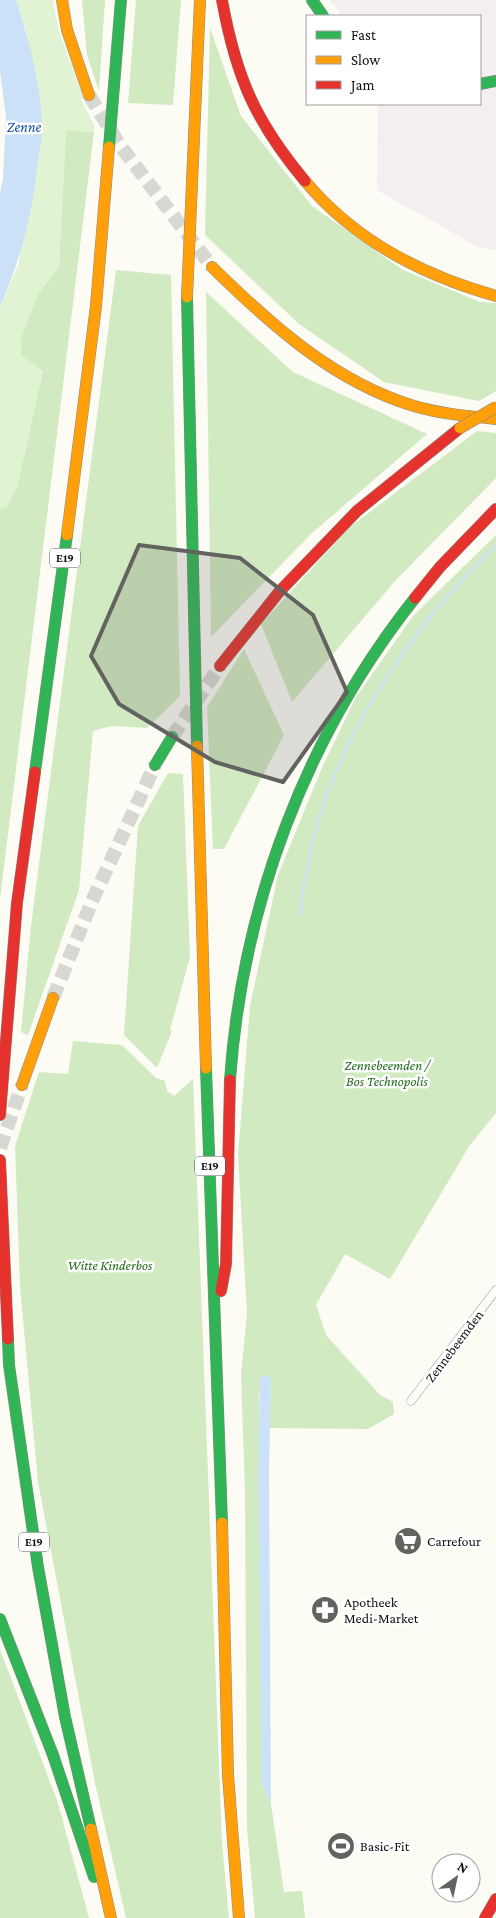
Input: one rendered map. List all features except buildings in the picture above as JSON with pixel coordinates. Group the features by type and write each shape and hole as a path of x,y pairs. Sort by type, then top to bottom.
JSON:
{"main road":[{"path":"62,0 67,30 89,95"},
{"name":"E19","path":"0,1115 17,903 71,510 96,306 121,0"},
{"name":"E19","path":"200,0 187,281 199,883 216,1314 227,1654 228,1775 239,1918"},
{"path":"222,0 230,44 243,84 263,123 289,162 319,201 353,229 385,251 421,271 465,289 496,296"},
{"path":"312,0 322,15"},
{"path":"481,84 496,81"},
{"path":"212,267 246,302 302,349 373,391 432,411 471,418 496,419"},
{"path":"220,666 279,592 357,511 460,428 496,407"},
{"path":"216,1314 226,1264 231,1072 243,984 256,923 276,850 300,786 327,728 361,670 392,625 422,588 466,537 496,509"},
{"path":"155,765 172,737"},
{"path":"22,1085 53,998"},
{"name":"E19","path":"0,1160 9,1365 38,1567 65,1717 111,1918"},
{"path":"0,1619 53,1755 107,1918"},
{"path":"485,1918 496,1899"}],"street":[{"name":"Zennebeemden","path":"411,1401 496,1290"}],"highlighted area":[{"path":"139,545 240,558 313,615 347,692 283,782 215,762 119,704 91,656"}],"shaded area":[{"path":"330,0 496,0 496,250 478,247 377,190 378,105 481,105 481,15 341,15"}],"green space":[{"path":"16,0 53,0 59,31 83,98 81,99 95,127 94,132 66,130 59,267 38,294 22,355 43,371 17,488 6,507 0,508 0,307 19,263 28,37"},
{"path":"82,0 105,0 99,91 87,55"},
{"path":"136,0 181,0 173,105 128,103"},
{"path":"210,28 241,116 312,206 403,270 480,302 496,303 496,391 479,401 384,382 299,324 205,235"},
{"path":"66,130 94,132 0,899 0,508 6,507 17,488 43,371 21,355 21,339 38,294 59,267"},
{"path":"116,270 171,275 180,696 147,728 111,726 93,731 79,890 28,1035 21,1032 31,926"},
{"path":"206,292 293,372 427,434 312,533 211,637"},
{"path":"477,431 496,433 496,478 396,580 292,702 261,624 350,527"},
{"name":"Zennebeemden / Bos Technopolis","path":"496,535 496,1113 470,1145 390,1279 345,1254 316,1305 326,1335 380,1395 393,1402 394,1414 368,1429 269,1428 271,1377 259,1392 262,1785 271,1804 284,1892 302,1891 305,1918 255,1918 247,1828 245,1490 241,1375 247,1313 238,1155 250,1006 278,875 321,770 356,697 413,616"},
{"path":"244,649 284,735 224,849 213,849 207,707"},
{"path":"168,773 183,774 190,957 170,1030 172,1031 157,1068 124,1035 138,826"},
{"name":"Witte Kinderbos","path":"73,1041 122,1045 156,1078 165,1081 167,1091 174,1096 193,1079 222,1844 229,1918 126,1918 95,1783 38,1482 20,1286 15,1146 39,1072 68,1074"},
{"path":"0,1649 58,1803 89,1918 0,1918"}],"water":[{"name":"Zenne","path":"0,0 16,0 36,76 42,128 36,180 25,235 0,307 0,193 3,179 6,117 0,71"},
{"path":"260,1376 271,1377 269,1472 271,1804 262,1785 258,1471"}],"waterway":[{"path":"301,915 301,901 320,815 336,772 356,730 379,689 434,612 496,545"}],"tunnel":[{"path":"89,95 119,144 212,267"},
{"path":"172,737 220,666"},
{"path":"53,998 92,901 155,765"},
{"path":"0,1148 22,1085"}],"traffic: fast":[{"path":"109,147 121,0"},
{"path":"312,0 322,15"},
{"path":"481,84 496,81"},
{"path":"187,297 197,746"},
{"path":"35,772 67,535"},
{"path":"230,1080 237,1015 249,951 265,887 286,825 312,765 342,707 376,651 415,598"},
{"path":"155,765 172,737"},
{"path":"206,1068 222,1523"},
{"path":"8,1339 9,1365 38,1567 65,1717 91,1829"},
{"path":"0,1619 53,1755 94,1877"}],"traffic: slow":[{"path":"62,0 67,30 89,95"},
{"path":"187,297 200,0"},
{"path":"67,535 96,306 109,147"},
{"path":"305,181 346,221 392,253 442,278 496,296"},
{"path":"212,267 280,330 330,367 357,382 385,395 424,409 496,419"},
{"path":"460,428 496,407"},
{"path":"197,746 206,1068"},
{"path":"22,1085 53,998"},
{"path":"222,1523 228,1775 239,1918"},
{"path":"91,1829 111,1918"}],"traffic: jam":[{"path":"222,0 234,52 250,97 260,118 273,138 305,181"},
{"path":"220,666 279,592 357,511 460,428"},
{"path":"415,598 440,567 496,509"},
{"path":"0,1115 17,903 35,772"},
{"path":"221,1291 226,1264 230,1080"},
{"path":"0,1160 8,1339"},
{"path":"485,1918 496,1899"}],"place":[{"name":"Carrefour","path":"408,1541"},
{"name":"Apotheek Medi-Market","path":"325,1610"},
{"name":"Basic-Fit","path":"341,1846"}]}
